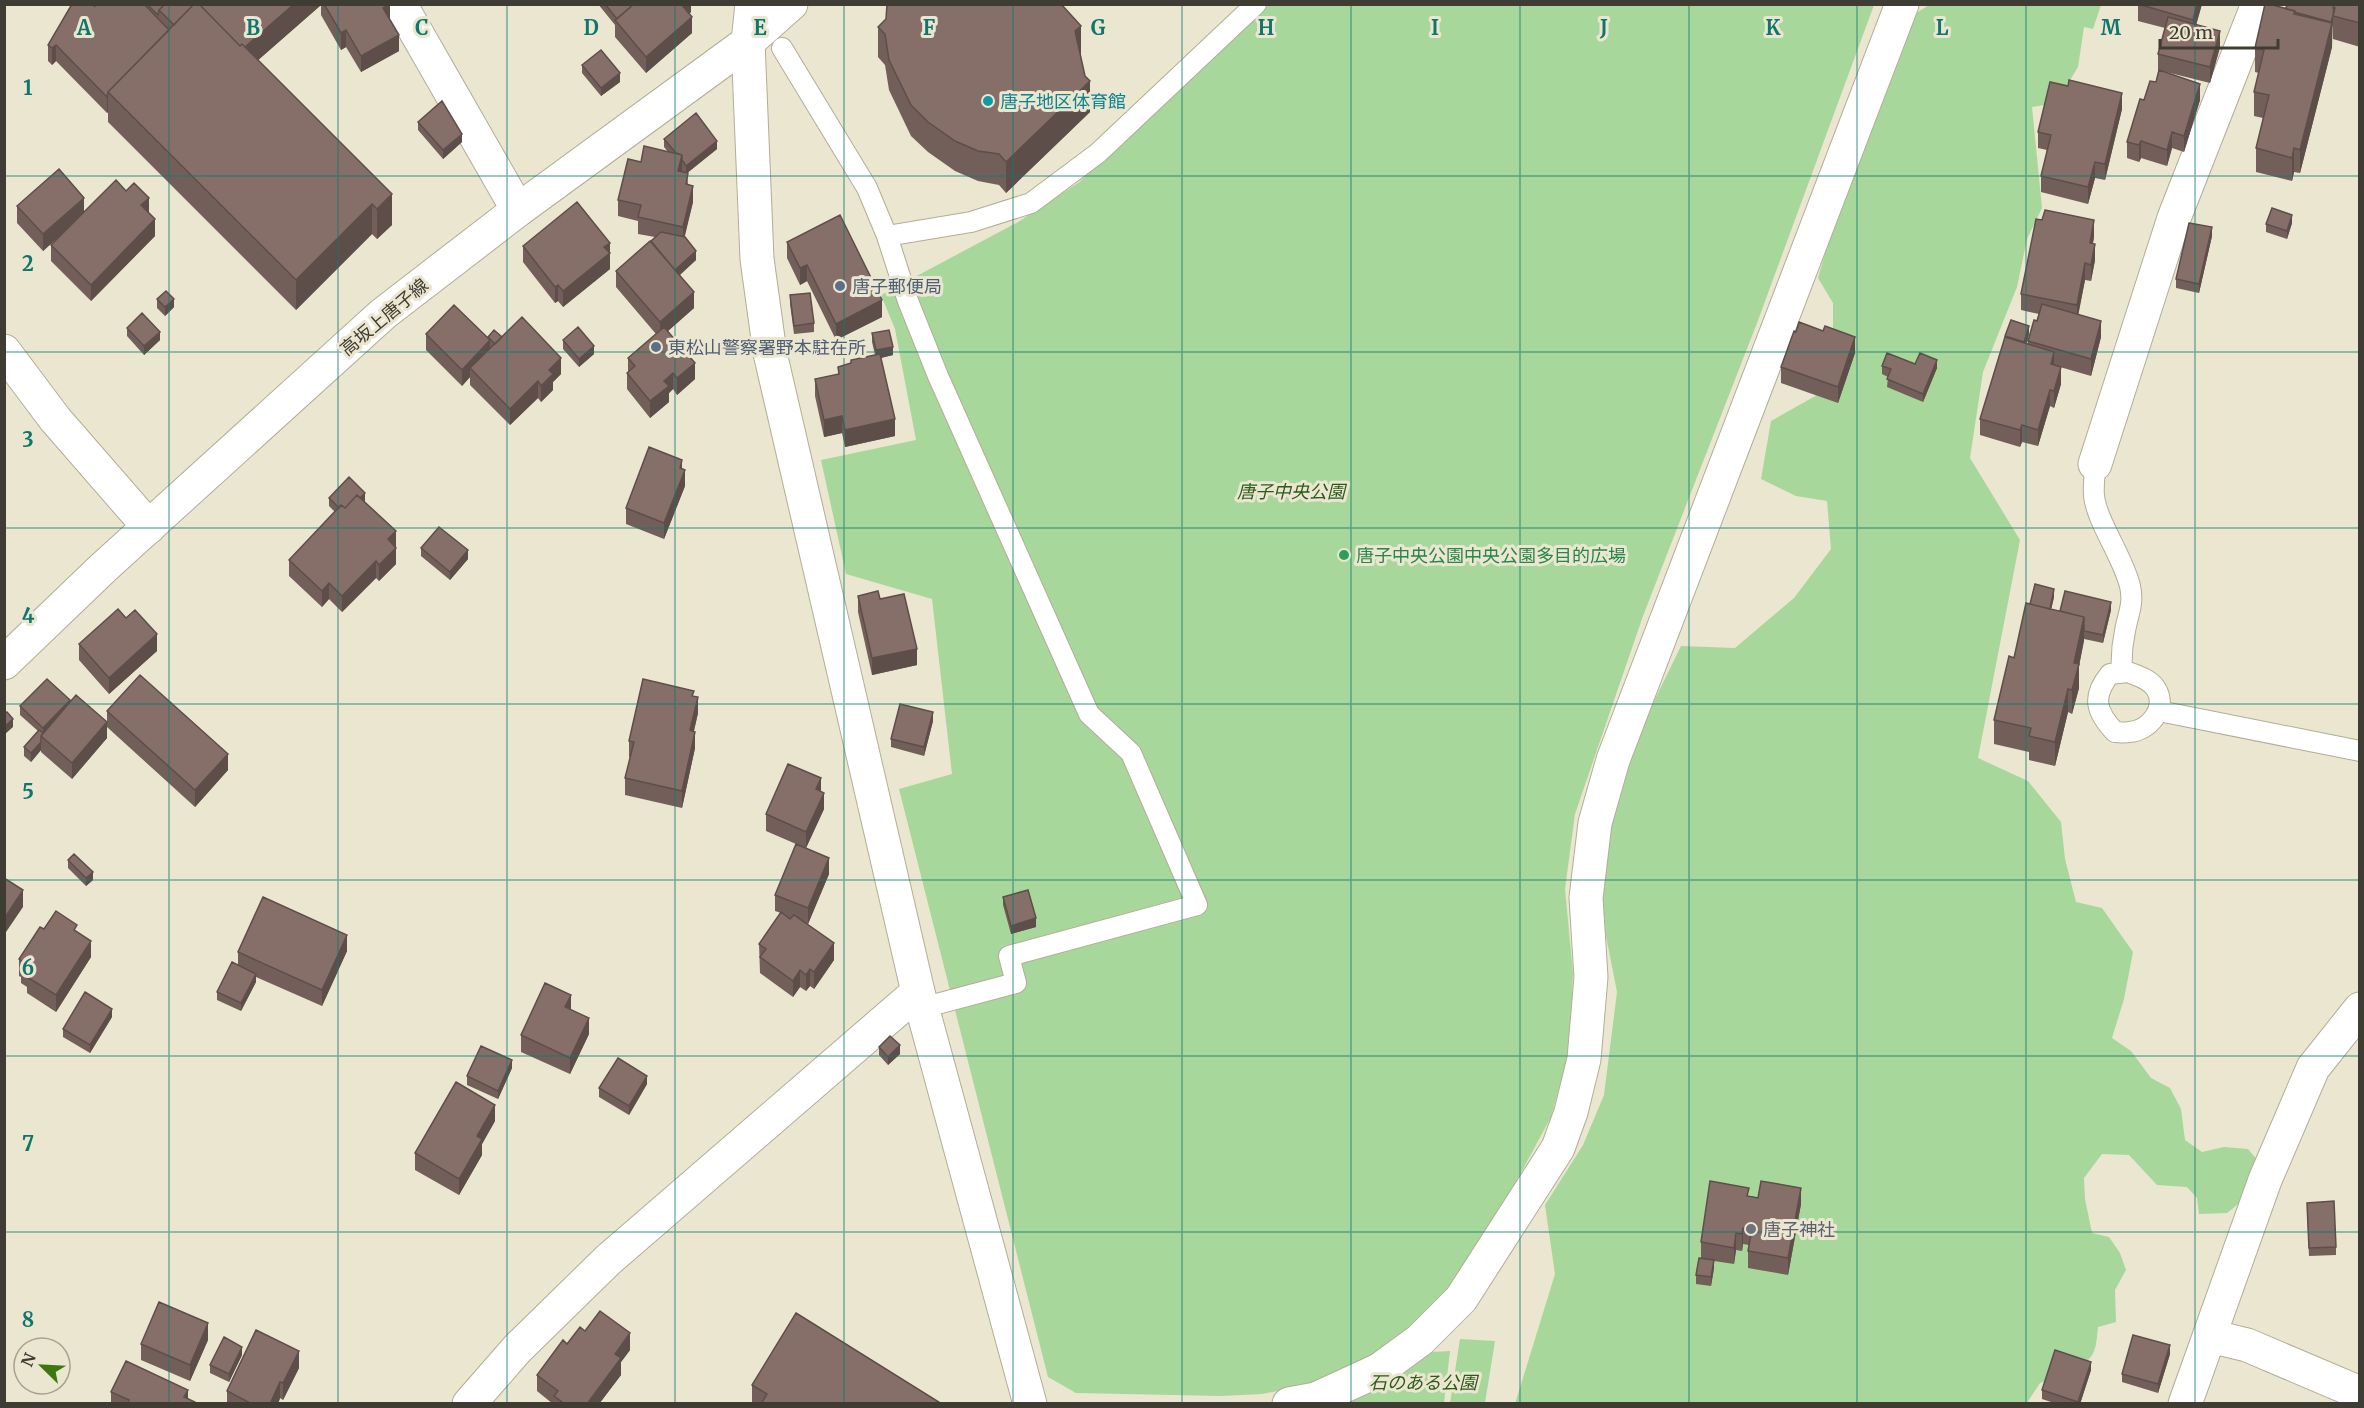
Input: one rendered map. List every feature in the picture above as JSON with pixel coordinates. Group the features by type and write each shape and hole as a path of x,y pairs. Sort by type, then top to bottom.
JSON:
{"street":[{"path":"400,4 518,210"},
{"path":"752,4 748,42 758,259 770,353 920,1000 1030,1404"},
{"name":"高坂上唐子線","path":"4,663 149,527 383,314 518,210 748,42 791,4"},
{"path":"1289,1404 1316,1399 1378,1370 1420,1340 1461,1299 1558,1148 1571,1112 1584,1059 1591,977 1586,898 1595,823 1613,760 1902,4"},
{"path":"2095,464 2174,218 2258,4"},
{"path":"4,351 55,419 149,527"},
{"path":"468,1404 517,1349 608,1260 920,1000"},
{"path":"2185,1404 2265,1180 2313,1068 2360,1008"},
{"path":"2210,1336 2247,1345 2360,1392"}],"lane":[{"path":"887,236 971,222 1031,203 1098,153 1256,4"},
{"path":"782,48 867,188 938,376 1089,714 1131,753 1197,905 1009,956 1016,983 920,1000"},
{"path":"2095,464 2094,498 2119,554 2133,606 2125,630 2121,656 2122,672"},
{"path":"2128,672 2147,679 2156,689 2160,700 2159,711 2145,727 2130,733 2115,732 2104,720 2098,708 2100,687 2110,674 2128,672"},
{"path":"2159,711 2360,751"}],"green space":[{"name":"唐子中央公園","path":"1268,5 1874,5 1757,323 1643,616 1575,814 1565,889 1573,973 1570,1048 1551,1117 1478,1253 1419,1325 1357,1367 1304,1386 1262,1394 1221,1396 1076,1393 1048,1377 899,789 952,774 932,599 846,574 821,460 916,440 895,329 881,295 1018,222 1078,183"},
{"path":"1929,5 2101,5 2093,29 2084,27 2078,67 2056,103 2032,107 2042,208 2027,239 2017,287 1983,372 1970,458 2020,540 1978,758 2028,781 2061,822 2065,859 2076,902 2102,908 2133,952 2124,999 2112,1038 2131,1051 2151,1078 2170,1088 2181,1109 2185,1140 2202,1152 2224,1147 2248,1149 2259,1162 2242,1201 2227,1213 2199,1214 2197,1198 2187,1187 2157,1185 2129,1155 2102,1154 2084,1178 2085,1199 2092,1233 2109,1237 2120,1253 2126,1270 2115,1290 2116,1322 2098,1327 2095,1348 2086,1362 2071,1371 2040,1383 2027,1403 1515,1404 1555,1274 1545,1205 1583,1145 1604,1095 1617,992 1593,870 1636,738 1681,646 1735,648 1794,598 1831,549 1827,501 1796,496 1761,479 1771,421 1833,386 1833,303 1818,278 1829,239 1907,19"},
{"path":"1460,1339 1495,1341 1485,1403 1450,1403"},
{"name":"石のある公園","path":"1450,1351 1444,1403 1336,1404 1432,1352"}],"building":[{"path":"72,4 144,4 169,30 108,92 107,97 56,45 52,48 48,45"},
{"path":"147,4 165,4 159,10 158,15"},
{"path":"165,4 194,4 174,25 159,10"},
{"path":"194,4 199,4 240,46 242,44 392,194 377,209 372,204 296,280 108,92"},
{"path":"199,4 294,4 245,47 242,44 240,46"},
{"path":"324,4 390,4 383,8 399,35 361,56 346,30 341,33"},
{"path":"605,4 634,4 617,19"},
{"path":"634,4 681,4 692,17 646,57 615,20"},
{"name":"唐子地区体育館","path":"887,4 1061,4 1081,26 1075,31 1085,76 1090,81 1006,162 999,154 978,151 955,141 928,122 911,105 889,60 885,34 878,27 886,19"},
{"path":"2138,4 2197,4 2193,20"},
{"path":"2265,4 2332,23 2300,150 2294,148 2292,158 2256,148 2269,95 2254,92 2264,50 2255,48"},
{"path":"2287,4 2334,4 2331,22 2286,9"},
{"path":"2334,4 2360,4 2360,23 2333,16"},
{"path":"2168,17 2220,31 2210,67 2158,54"},
{"path":"601,50 620,73 601,88 582,65"},
{"path":"2159,70 2200,84 2184,136 2172,132 2167,150 2141,141 2139,145 2127,142 2140,99 2144,100 2150,81 2156,82"},
{"path":"2069,80 2122,93 2105,164 2095,162 2088,187 2041,176 2051,135 2038,132 2050,82 2068,86"},
{"path":"442,101 462,134 443,150 418,122"},
{"path":"696,113 717,141 686,166 682,155 676,153 664,139"},
{"path":"644,146 682,155 678,171 688,173 686,184 693,186 683,227 638,217 641,205 618,200 628,159 641,162"},
{"path":"59,169 84,198 43,234 17,206"},
{"path":"116,180 126,191 134,183 149,198 141,205 155,219 91,285 51,245"},
{"path":"577,202 610,243 604,247 610,253 563,291 558,285 555,287 523,246"},
{"path":"2272,208 2292,215 2287,231 2266,224"},
{"path":"2045,210 2094,220 2090,243 2095,244 2091,265 2085,263 2077,305 2021,294 2036,219 2042,220"},
{"path":"840,215 882,300 836,324 807,265 800,268 787,242"},
{"path":"2189,223 2212,227 2199,284 2176,279"},
{"path":"661,232 685,237 696,251 675,270 651,241"},
{"path":"650,241 694,292 660,322 616,271"},
{"path":"166,291 174,299 165,307 157,299"},
{"path":"810,293 814,323 794,326 790,295"},
{"path":"2042,304 2101,321 2091,359 2028,341 2034,320 2037,321"},
{"path":"454,305 490,340 462,370 426,334"},
{"path":"142,313 160,332 144,346 127,328"},
{"path":"522,317 561,358 549,370 553,374 541,386 538,381 510,409 470,368"},
{"path":"2011,320 2029,326 2024,342 2005,336"},
{"path":"1799,322 1823,331 1825,326 1855,337 1838,387 1781,367"},
{"path":"578,327 594,346 579,359 563,340"},
{"path":"664,327 695,363 677,378 673,373 664,381 669,386 650,401 627,373 635,366 628,358"},
{"path":"494,330 502,337 495,344 488,337"},
{"path":"889,330 893,347 876,350 872,333"},
{"path":"2005,337 2054,352 2051,364 2061,367 2054,391 2050,390 2038,430 2022,425 2020,430 1980,419"},
{"path":"1887,353 1915,364 1920,353 1937,360 1923,394 1887,379 1891,369 1882,366"},
{"path":"880,354 895,419 845,430 842,416 824,420 815,379 839,374 838,367 851,363 851,360"},
{"path":"649,447 682,460 680,468 685,470 664,523 626,508"},
{"path":"349,477 365,493 360,498 357,495 345,508 341,505 339,508 329,498"},
{"path":"357,495 396,531 388,539 396,548 379,565 376,561 342,596 329,583 322,591 289,560 341,505 345,508"},
{"path":"439,527 468,550 450,572 421,548"},
{"path":"2035,584 2054,589 2050,609 2030,604"},
{"path":"878,591 880,599 904,594 917,649 872,658 858,596"},
{"path":"2065,591 2111,602 2103,635 2084,631 2084,617 2060,611"},
{"path":"2026,603 2084,617 2074,663 2079,664 2072,690 2068,689 2055,742 2029,736 2031,728 1994,720 2009,656 2014,658"},
{"path":"118,609 126,618 135,610 157,634 109,678 79,644"},
{"path":"140,675 228,754 195,790 107,711"},
{"path":"47,679 70,700 43,728 20,706"},
{"path":"643,679 694,691 692,696 698,697 690,730 695,732 682,791 625,778 634,742 629,741"},
{"path":"76,695 107,722 72,763 41,736"},
{"path":"900,704 933,712 924,747 891,739"},
{"path":"7,712 13,719 4,727 4,714"},
{"path":"39,730 43,733 41,742 31,753 24,747"},
{"path":"788,764 821,778 816,789 824,793 806,832 766,814"},
{"path":"796,844 829,858 808,908 775,895"},
{"path":"74,854 93,872 86,878 68,860"},
{"path":"4,878 23,890 4,919"},
{"path":"1028,890 1036,918 1011,926 1003,897"},
{"path":"263,897 347,935 322,990 238,952"},
{"path":"56,911 77,925 74,930 91,941 56,995 27,977 30,973 21,967 23,962 19,959 40,927 44,929"},
{"path":"781,912 790,919 794,915 834,943 814,972 810,969 806,975 800,970 793,981 760,957 766,949 759,944"},
{"path":"232,962 256,974 241,1003 217,992"},
{"path":"545,983 571,995 565,1007 589,1018 570,1058 521,1035"},
{"path":"85,992 112,1009 90,1045 63,1029"},
{"path":"890,1036 900,1045 888,1057 879,1047"},
{"path":"481,1046 512,1060 498,1091 467,1076"},
{"path":"618,1058 647,1076 629,1106 599,1088"},
{"path":"456,1082 495,1105 477,1136 482,1139 459,1179 415,1153"},
{"name":"唐子神社","path":"1710,1181 1749,1188 1747,1196 1758,1198 1761,1181 1801,1188 1788,1258 1748,1251 1752,1229 1743,1228 1742,1234 1736,1233 1734,1248 1701,1242"},
{"path":"2334,1201 2336,1247 2309,1248 2307,1203"},
{"path":"1699,1258 1714,1260 1711,1277 1696,1275"},
{"path":"159,1302 208,1323 190,1365 141,1344"},
{"path":"600,1311 630,1333 615,1354 621,1358 587,1404 565,1404 554,1396 558,1391 537,1375 563,1340 567,1344 580,1327 585,1331"},
{"path":"796,1313 942,1404 761,1404 767,1394 752,1385"},
{"path":"256,1330 299,1351 270,1404 252,1404 227,1391"},
{"path":"2133,1335 2170,1345 2158,1384 2122,1374"},
{"path":"224,1337 242,1347 229,1374 210,1365"},
{"path":"2055,1350 2091,1362 2078,1402 2042,1390"},
{"path":"126,1361 188,1390 184,1397 195,1402 194,1404 128,1404 129,1400 111,1392"}],"place":[{"name":"唐子地区体育館","path":"988,101"},
{"name":"唐子郵便局","path":"840,286"},
{"name":"東松山警察署野本駐在所","path":"656,347"},
{"name":"唐子中央公園中央公園多目的広場","path":"1344,555"},
{"name":"唐子神社","path":"1751,1229"}]}
